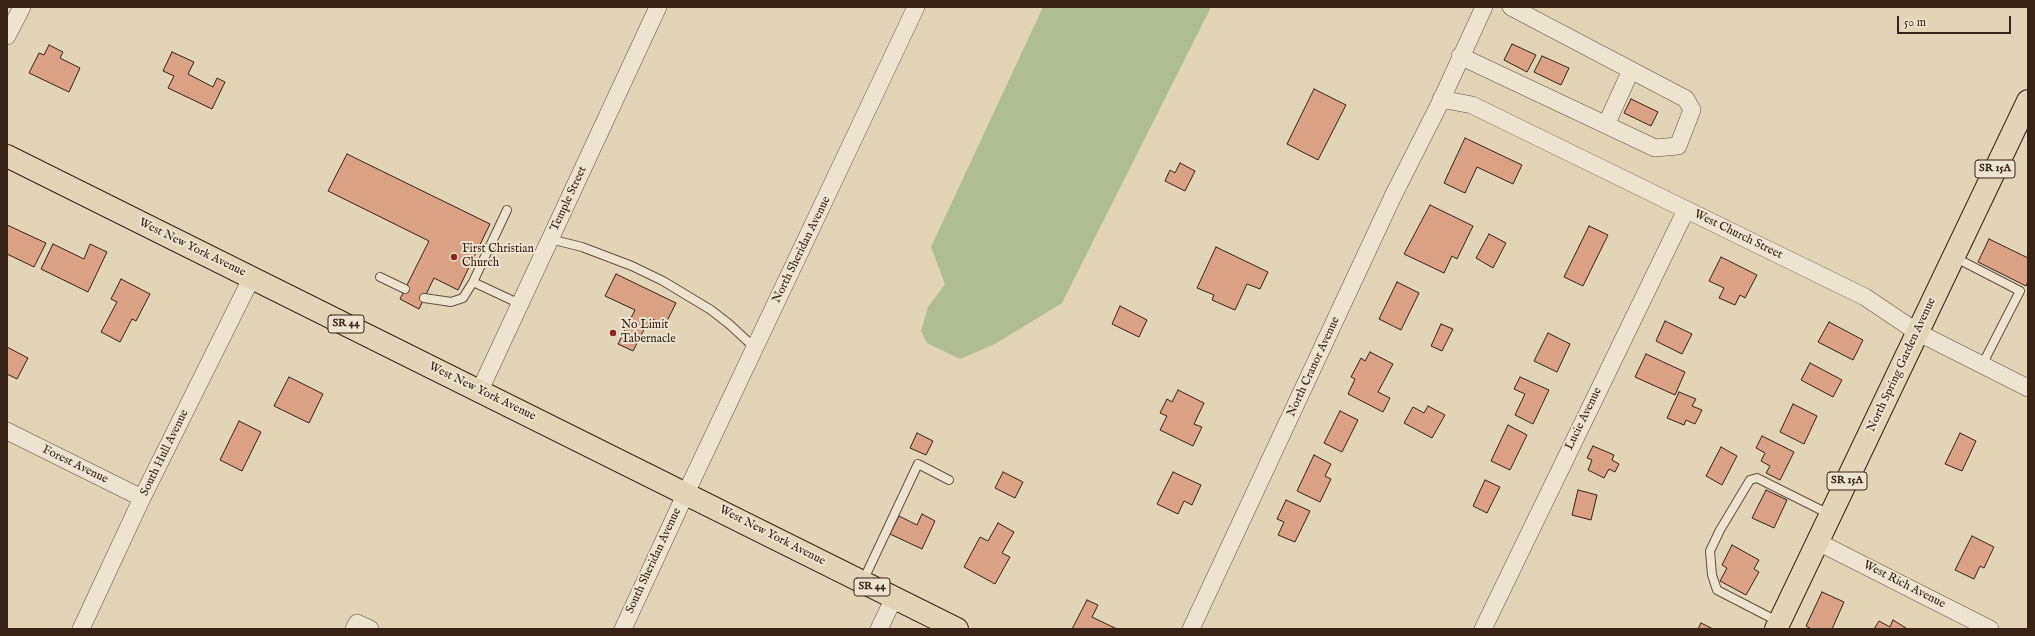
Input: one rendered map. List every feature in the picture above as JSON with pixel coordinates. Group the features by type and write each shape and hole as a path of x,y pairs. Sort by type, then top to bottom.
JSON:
{"main road":[{"name":"North Spring Garden Avenue","path":"1778,626 2028,101"},
{"name":"West New York Avenue","path":"7,156 480,390 957,629"}],"street":[{"path":"7,36 22,7"},
{"name":"Temple Street","path":"480,390 658,7"},
{"name":"North Sheridan Avenue","path":"686,493 916,7"},
{"name":"North Cranor Avenue","path":"1191,629 1394,194 1440,102 1484,7"},
{"path":"1460,56 1655,148 1678,146 1692,110 1686,99 1511,7"},
{"path":"1606,125 1631,70"},
{"name":"West Church Street","path":"1440,102 1472,105 1865,297 1917,332 2028,388"},
{"name":"Lucie Avenue","path":"1483,629 1686,210"},
{"name":"South Hull Avenue","path":"81,629 142,498 252,277"},
{"name":"Forest Avenue","path":"7,431 142,498"},
{"name":"South Sheridan Avenue","path":"623,629 686,493"},
{"name":"West Rich Avenue","path":"1818,542 1990,629"},
{"path":"879,629 894,598"},
{"path":"354,629 357,623 370,629"}],"lane":[{"path":"424,298 451,302 463,298 473,282 507,210"},
{"path":"550,239 582,247 632,266 680,290 730,324 755,348"},
{"path":"1954,257 2020,290 1982,365"},
{"path":"380,277 405,289"},
{"path":"473,282 520,304"},
{"path":"863,582 918,464 949,480"},
{"path":"1778,626 1717,590 1712,575 1710,551 1750,480 1757,478 1831,515"}],"green space":[{"path":"1043,7 1211,7 1062,303 995,344 960,359 927,343 921,331 928,307 945,284 931,247"}],"building":[{"path":"1512,44 1536,55 1527,72 1504,60"},
{"path":"49,45 63,52 60,58 80,68 69,92 29,73 39,53 44,55"},
{"path":"172,52 194,62 188,74 213,87 217,78 225,82 212,109 168,88 174,76 163,71"},
{"path":"1542,56 1569,68 1561,85 1534,72"},
{"path":"1314,89 1346,105 1318,160 1287,144"},
{"path":"1631,99 1658,112 1651,126 1624,113"},
{"path":"1465,138 1522,165 1513,184 1477,167 1465,193 1444,183"},
{"path":"347,154 490,224 458,290 434,278 419,309 400,299 429,241 328,191"},
{"path":"1180,163 1195,171 1185,191 1165,181 1170,170 1175,173"},
{"path":"1430,205 1473,226 1457,259 1452,256 1444,273 1404,254"},
{"path":"7,225 46,243 34,267 7,254"},
{"path":"1589,226 1608,235 1583,286 1564,277"},
{"path":"1489,234 1506,243 1493,268 1476,258"},
{"path":"1989,239 2028,258 2028,281 2026,286 1978,262"},
{"path":"53,244 84,259 90,244 107,252 88,292 41,269"},
{"path":"1216,247 1268,272 1260,289 1247,284 1235,310 1212,300 1214,295 1197,288"},
{"path":"1721,257 1757,275 1745,298 1740,295 1735,305 1719,298 1724,288 1709,281"},
{"path":"616,274 676,303 665,325 650,318 633,351 618,344 635,310 605,296"},
{"path":"121,279 150,294 136,321 132,319 120,342 101,332 117,302 111,299"},
{"path":"1397,282 1419,293 1401,330 1379,319"},
{"path":"1120,306 1147,320 1139,337 1112,324"},
{"path":"1665,321 1692,334 1682,354 1656,341"},
{"path":"1829,322 1863,340 1853,360 1818,342"},
{"path":"1441,324 1453,329 1442,351 1431,346"},
{"path":"1548,333 1570,344 1557,372 1534,361"},
{"path":"7,347 28,358 17,379 7,374"},
{"path":"1370,352 1393,364 1378,392 1390,398 1383,412 1348,394 1355,379 1351,377 1361,358 1365,361"},
{"path":"1646,354 1685,372 1675,395 1635,377"},
{"path":"1810,363 1842,380 1833,397 1801,380"},
{"path":"289,377 323,394 309,423 274,406"},
{"path":"1520,377 1549,390 1533,424 1515,415 1525,394 1514,389"},
{"path":"1178,390 1204,403 1194,424 1202,427 1193,446 1160,430 1167,416 1160,413 1167,399 1172,402"},
{"path":"1679,392 1696,399 1692,406 1702,410 1695,424 1686,420 1684,425 1667,418"},
{"path":"1793,404 1817,416 1804,444 1780,432"},
{"path":"1428,406 1445,415 1432,438 1404,423 1413,407 1424,413"},
{"path":"1340,411 1358,420 1342,452 1324,443"},
{"path":"239,421 261,432 242,471 220,460"},
{"path":"1508,425 1527,435 1510,470 1491,461"},
{"path":"917,433 933,441 926,455 910,448"},
{"path":"1960,433 1976,441 1962,471 1945,464"},
{"path":"1762,436 1794,452 1780,480 1766,473 1770,466 1761,461 1765,453 1756,448"},
{"path":"1593,446 1614,455 1612,460 1619,464 1615,472 1609,469 1604,478 1588,470 1592,460 1587,458"},
{"path":"1721,447 1737,456 1722,485 1706,476"},
{"path":"1314,455 1331,464 1325,476 1331,479 1320,502 1297,491"},
{"path":"1003,472 1023,482 1015,498 995,488"},
{"path":"1173,472 1201,485 1192,505 1184,501 1178,514 1157,504"},
{"path":"1485,480 1500,487 1487,513 1473,506"},
{"path":"1578,490 1597,495 1591,520 1572,515"},
{"path":"1766,490 1787,500 1774,528 1752,518"},
{"path":"1286,500 1310,511 1295,542 1278,535 1284,522 1277,519"},
{"path":"922,514 935,521 922,549 890,534 899,516 917,525"},
{"path":"998,523 1014,532 1002,553 1010,557 995,584 964,567 980,537 988,541"},
{"path":"1972,536 1994,547 1984,568 1980,566 1974,579 1955,570"},
{"path":"1732,545 1759,560 1754,569 1759,572 1746,595 1720,581 1727,568 1722,565"},
{"path":"1822,592 1844,602 1832,629 1811,629 1806,626"},
{"path":"1087,600 1098,605 1092,617 1117,629 1072,629"},
{"path":"1893,620 1906,629 1874,629 1879,621 1890,627"},
{"path":"1701,623 1713,629 1698,629"}],"place":[{"name":"First Christian Church","path":"454,257"},
{"name":"No Limit Tabernacle","path":"613,333"}]}
